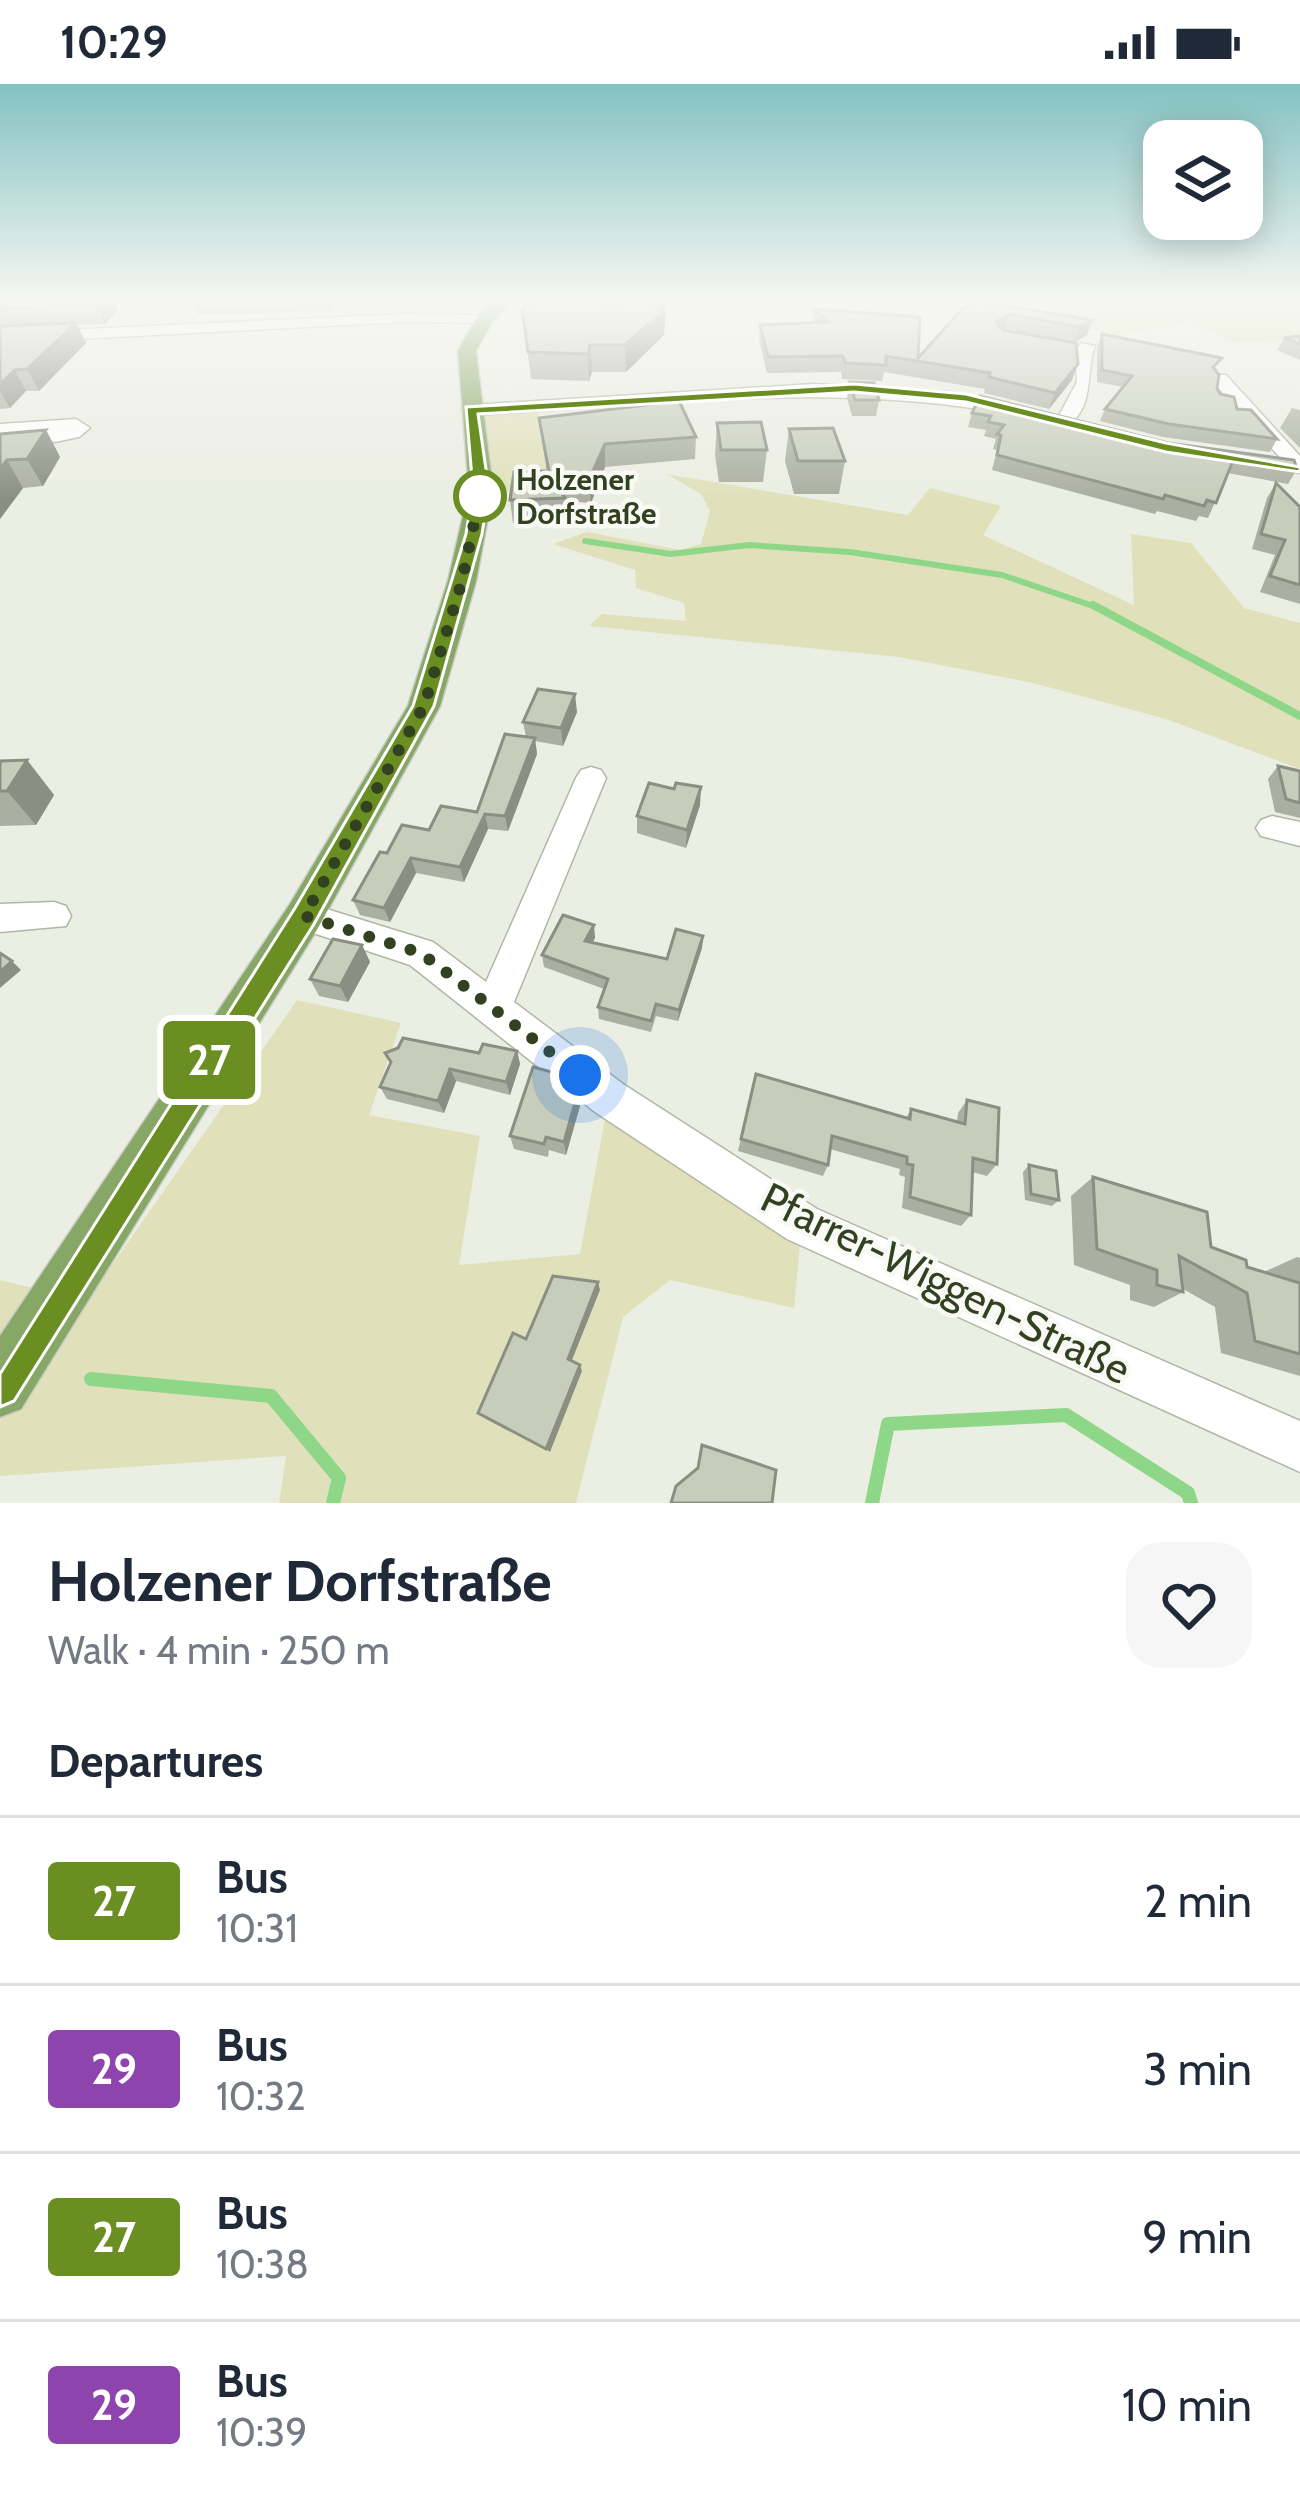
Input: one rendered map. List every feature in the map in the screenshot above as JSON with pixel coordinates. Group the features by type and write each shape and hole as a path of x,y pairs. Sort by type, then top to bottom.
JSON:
{"main road":[{"path":"0,1388 304,916 424,706 474,534 481,490 467,367"}],"street":[{"path":"471,410 854,388 966,398 1054,420 1085,382 1085,367"},
{"path":"1220,379 1299,467"},
{"path":"1260,462 1299,467"},
{"path":"494,1005 591,778"},
{"path":"0,918 54,916"},
{"name":"Pfarrer-Wiggen-Straße","path":"304,916 421,953 494,1005 609,1099 802,1224 1300,1447"}],"green space":[{"path":"537,407 541,440 572,492 481,490 471,410"},
{"path":"666,474 908,515 930,488 1001,506 983,535 1134,605 1131,534 1191,543 1244,608 1300,623 1300,769 1166,719 1033,683 899,657 589,626 602,614 686,621 684,603 636,588 635,570 553,544 587,532 680,550 701,544 710,511 701,494"},
{"path":"297,1000 401,1023 369,1115 480,1136 459,1265 580,1254 609,1098 802,1224 794,1308 670,1280 623,1317 576,1503 279,1503 286,1456 0,1476 0,1280 87,1301"}],"building":[{"path":"0,367 29,367 15,370 0,384"},
{"path":"955,367 1075,367 1055,393 989,377 990,373"},
{"path":"1213,367 1219,375 1220,394 1234,397 1237,409 1251,410 1277,439 1169,424 1105,409 1132,376 1102,370"},
{"path":"850,382 874,383 879,400 855,400"},
{"path":"980,396 1168,443 1294,460 1297,469 1234,458 1216,503 1207,500 1204,506 1165,495 1163,499 997,455 1001,435 997,434 1004,425 988,422 991,416 972,413"},
{"path":"679,401 696,437 605,444 589,480 551,477 565,498 510,500 514,472 546,471 550,477 539,418"},
{"path":"761,422 767,450 721,450 717,423"},
{"path":"833,428 845,461 798,461 789,429"},
{"path":"46,430 27,459 7,460 0,469 0,434"},
{"path":"1276,483 1300,507 1300,585 1270,576 1285,540 1261,534"},
{"path":"538,689 575,694 561,728 523,722"},
{"path":"505,734 535,738 505,816 485,814 460,867 411,858 384,908 353,900 380,852 387,853 402,825 429,830 441,806 477,812"},
{"path":"27,760 7,791 0,791 0,761"},
{"path":"1278,766 1300,771 1300,803 1286,799"},
{"path":"649,783 674,789 676,783 701,787 687,830 637,816"},
{"path":"563,915 594,925 585,941 667,959 676,929 703,936 679,1010 656,1004 651,1021 598,1007 608,979 542,955"},
{"path":"333,939 362,945 340,986 310,979"},
{"path":"0,953 12,961 0,972"},
{"path":"403,1038 479,1053 483,1044 517,1051 506,1082 450,1069 438,1101 380,1087 391,1062 385,1053 398,1048"},
{"path":"533,1067 552,1072 578,1092 564,1142 546,1137 544,1144 510,1136"},
{"path":"756,1074 910,1119 911,1109 965,1124 967,1100 999,1108 997,1164 973,1158 971,1215 910,1197 913,1165 907,1164 907,1157 832,1136 828,1165 741,1139"},
{"path":"1029,1165 1056,1171 1059,1200 1031,1194"},
{"path":"1093,1177 1207,1212 1211,1247 1246,1260 1247,1267 1300,1283 1300,1354 1255,1341 1247,1293 1179,1256 1183,1292 1157,1285 1157,1270 1097,1249"},
{"path":"553,1276 598,1282 568,1359 580,1365 546,1449 478,1413 513,1333 526,1339"},
{"path":"702,1445 776,1470 772,1503 671,1503 676,1486 698,1468"}],"waterway":[{"path":"585,541 671,554 749,545 850,552 1002,575 1098,608"},
{"path":"1093,605 1098,608"},
{"path":"1098,608 1300,716"},
{"path":"91,1379 271,1396 339,1478 333,1503"},
{"path":"872,1503 888,1424 1066,1415 1188,1493 1191,1503"}],"bus line":[{"name":"27","path":"0,1388 304,916 424,706 462,581 481,490 471,410 854,388 908,391 966,398 1166,448 1300,467"}],"place":[{"name":"Holzener Dorfstraße","path":"480,496"}],"route":[{"path":"480,496 481,490 462,581 424,706 304,916 421,953 580,1075"}]}
